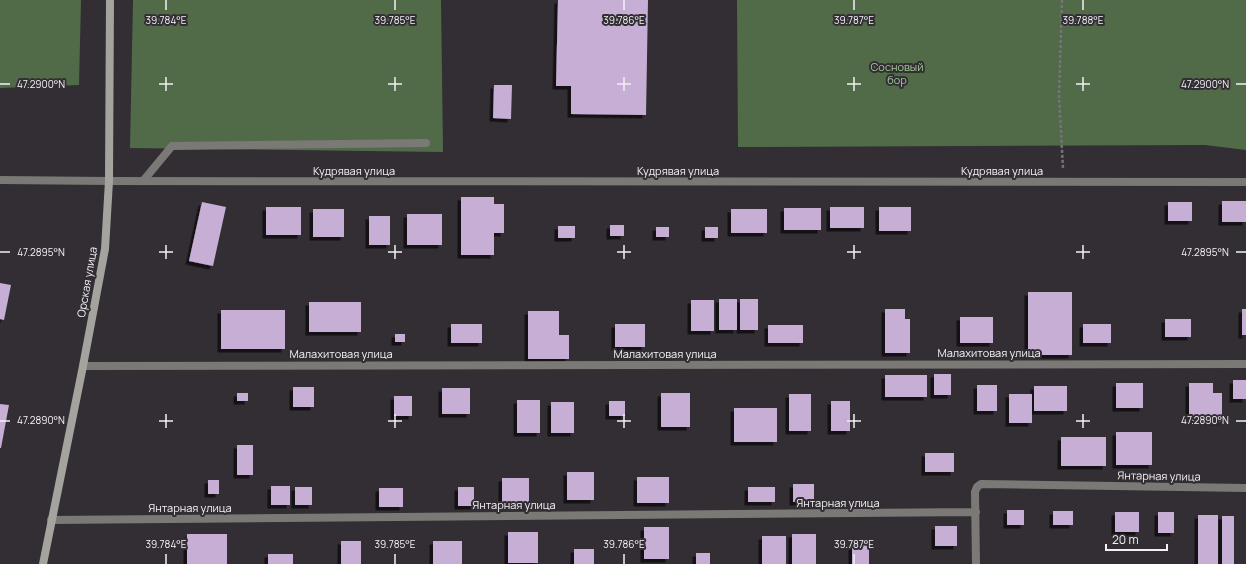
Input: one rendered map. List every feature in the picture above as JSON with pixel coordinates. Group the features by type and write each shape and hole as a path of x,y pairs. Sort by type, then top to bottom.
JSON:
{"main road":[{"name":"Орская улица","path":"43,564 105,249 109,181 110,0"}],"street":[{"path":"143,181 172,146 426,143"},
{"name":"Кудрявая улица","path":"0,180 1246,182"},
{"name":"Малахитовая улица","path":"83,366 1246,364"},
{"name":"Янтарная улица","path":"51,520 976,512 975,492 977,487 981,484 1246,488"},
{"path":"976,512 976,564"}],"path":[{"path":"1062,0 1059,96 1064,182"}],"green space":[{"path":"0,0 81,0 79,85 0,88"},
{"path":"133,0 441,0 443,152 130,148"},
{"name":"Сосновый бор","path":"737,0 1246,0 1246,150 1205,145 738,147"}],"building":[{"path":"558,0 648,0 646,115 571,114 571,86 556,86"},
{"path":"494,85 512,85 511,119 493,118"},
{"path":"461,197 494,197 494,204 504,204 504,233 494,233 494,255 461,255"},
{"path":"1222,201 1246,201 1246,222 1222,222"},
{"path":"202,202 226,207 213,266 189,261"},
{"path":"1168,202 1192,202 1192,221 1168,221"},
{"path":"266,207 301,207 301,235 266,235"},
{"path":"830,207 864,207 864,228 830,228"},
{"path":"879,207 911,207 911,231 879,231"},
{"path":"784,208 821,208 821,230 784,230"},
{"path":"313,209 344,209 344,237 313,237"},
{"path":"731,209 767,209 767,233 731,233"},
{"path":"407,214 442,214 442,245 407,245"},
{"path":"369,216 390,216 390,245 369,245"},
{"path":"610,225 624,225 624,236 610,236"},
{"path":"558,226 575,226 575,238 558,238"},
{"path":"656,227 669,227 669,237 656,237"},
{"path":"705,227 718,227 718,238 705,238"},
{"path":"0,283 11,285 4,320 0,319"},
{"path":"1028,292 1072,292 1072,355 1028,355"},
{"path":"719,299 737,299 737,330 719,330"},
{"path":"740,299 758,299 758,330 740,330"},
{"path":"691,300 714,300 714,331 691,331"},
{"path":"309,302 361,302 361,332 309,332"},
{"path":"885,309 905,309 905,319 910,319 910,353 885,353"},
{"path":"1242,309 1246,309 1246,335 1242,335"},
{"path":"221,310 285,310 285,349 221,349"},
{"path":"528,311 559,311 559,335 569,335 569,359 528,359"},
{"path":"960,317 993,317 993,343 960,343"},
{"path":"1165,319 1191,319 1191,337 1165,337"},
{"path":"451,324 482,324 482,343 451,343"},
{"path":"615,324 645,324 645,347 615,347"},
{"path":"1083,324 1111,324 1111,343 1083,343"},
{"path":"768,325 803,325 803,343 768,343"},
{"path":"395,334 405,334 405,342 395,342"},
{"path":"934,374 951,374 951,395 934,395"},
{"path":"885,375 927,375 927,397 885,397"},
{"path":"1233,380 1246,380 1246,399 1233,399"},
{"path":"1116,383 1143,383 1143,408 1116,408"},
{"path":"1189,383 1213,383 1213,393 1222,393 1222,422 1189,422"},
{"path":"977,385 997,385 997,411 977,411"},
{"path":"1034,386 1067,386 1067,411 1034,411"},
{"path":"293,387 314,387 314,407 293,407"},
{"path":"442,388 470,388 470,414 442,414"},
{"path":"237,393 248,393 248,401 237,401"},
{"path":"661,393 690,393 690,427 661,427"},
{"path":"789,394 811,394 811,431 789,431"},
{"path":"1009,394 1032,394 1032,423 1009,423"},
{"path":"394,396 412,396 412,416 394,416"},
{"path":"517,400 540,400 540,433 517,433"},
{"path":"609,401 625,401 625,416 609,416"},
{"path":"831,401 850,401 850,431 831,431"},
{"path":"551,402 574,402 574,433 551,433"},
{"path":"0,404 9,405 1,448 0,448"},
{"path":"734,408 777,408 777,442 734,442"},
{"path":"1116,432 1152,432 1152,465 1116,465"},
{"path":"1061,437 1106,437 1106,466 1061,466"},
{"path":"237,445 253,445 253,475 237,475"},
{"path":"925,453 954,453 954,472 925,472"},
{"path":"567,472 594,472 594,500 567,500"},
{"path":"637,477 669,477 669,503 637,503"},
{"path":"502,478 529,478 529,504 502,504"},
{"path":"208,480 219,480 219,494 208,494"},
{"path":"793,484 814,484 814,502 793,502"},
{"path":"271,486 290,486 290,505 271,505"},
{"path":"295,487 312,487 312,505 295,505"},
{"path":"458,487 474,487 474,506 458,506"},
{"path":"748,487 775,487 775,502 748,502"},
{"path":"379,488 403,488 403,507 379,507"},
{"path":"1007,510 1024,510 1024,525 1007,525"},
{"path":"1053,511 1073,511 1073,525 1053,525"},
{"path":"1115,512 1139,512 1139,532 1115,532"},
{"path":"1158,512 1174,512 1174,533 1158,533"},
{"path":"1198,515 1218,515 1218,564 1198,564"},
{"path":"1222,516 1234,516 1234,564 1222,564"},
{"path":"935,526 957,526 957,546 935,546"},
{"path":"644,527 669,527 669,559 644,559"},
{"path":"508,532 538,532 538,563 508,563"},
{"path":"187,534 227,534 227,564 187,564"},
{"path":"792,534 816,534 816,564 792,564"},
{"path":"762,536 786,536 786,564 762,564"},
{"path":"341,541 361,541 361,564 341,564"},
{"path":"433,541 462,541 462,564 433,564"},
{"path":"852,541 869,541 869,564 852,564"},
{"path":"574,549 594,549 594,564 574,564"},
{"path":"696,553 710,553 710,564 696,564"},
{"path":"268,554 293,554 293,564 268,564"}]}
